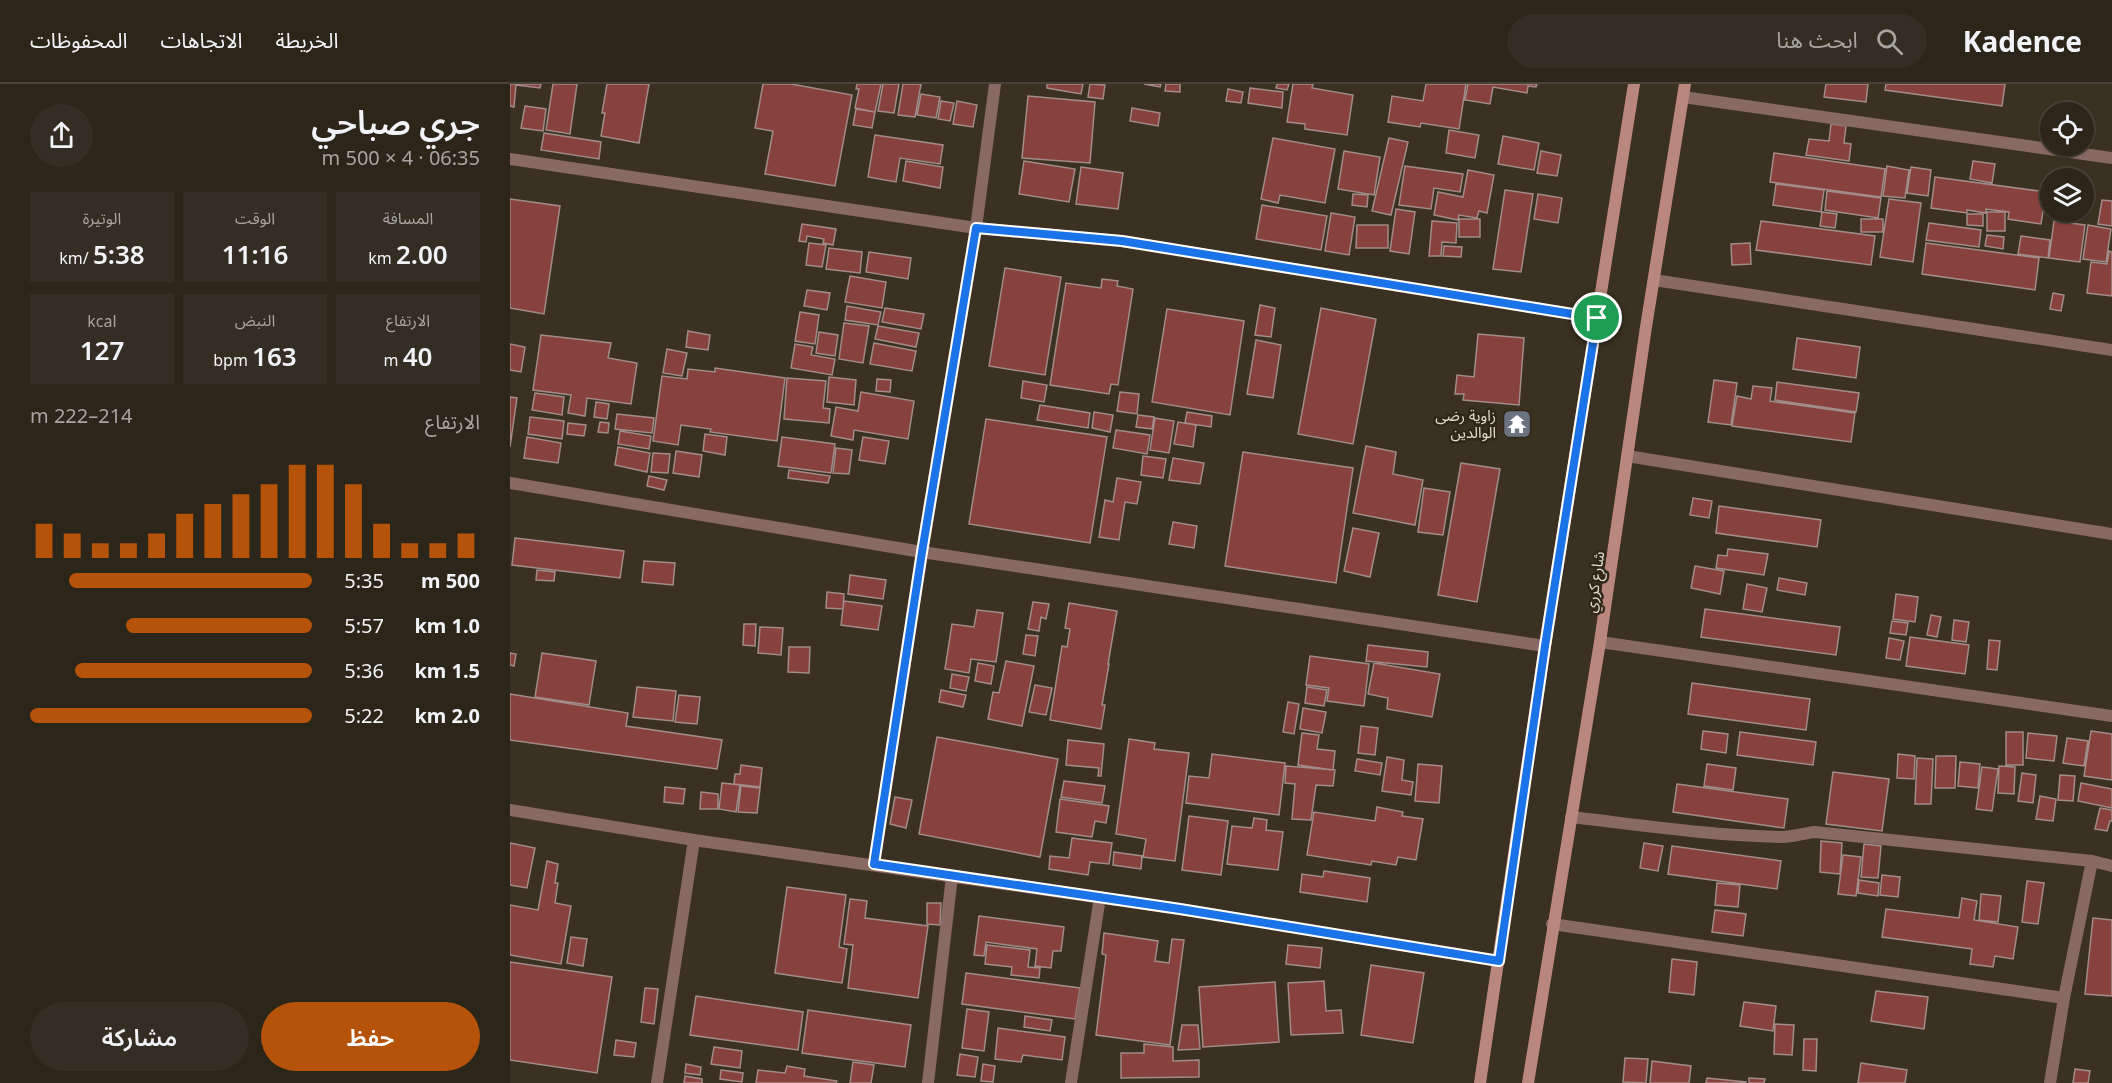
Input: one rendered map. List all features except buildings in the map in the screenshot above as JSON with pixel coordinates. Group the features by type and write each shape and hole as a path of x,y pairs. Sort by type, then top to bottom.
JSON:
{"main road":[{"path":"1480,1083 1545,646 1634,84"},
{"name":"شارع كرري","path":"1528,1083 1552,924 1600,642 1684,90"}],"street":[{"path":"874,864 922,552 976,228 995,84"},
{"path":"1684,90 2112,158"},
{"path":"510,159 976,228 1122,241 1597,318"},
{"path":"1654,280 2112,350"},
{"path":"1627,456 2112,534"},
{"path":"510,483 922,552 1545,646"},
{"path":"1600,642 2112,716"},
{"path":"510,810 694,840 1100,897 1499,961"},
{"path":"1571,817 1733,835 1787,837 1815,832 2092,861 2112,866"},
{"path":"657,1083 694,840"},
{"path":"2050,1083 2064,998 2092,861"},
{"path":"928,1083 952,876"},
{"path":"1071,1083 1100,897"},
{"path":"1552,924 2064,998"}],"place":[{"name":"زاوية رضى الوالدين","path":"1517,424"}],"route":[{"path":"976,228 1122,241 1597,318 1545,646 1499,961 1180,909 874,864 922,552 976,228"}]}
